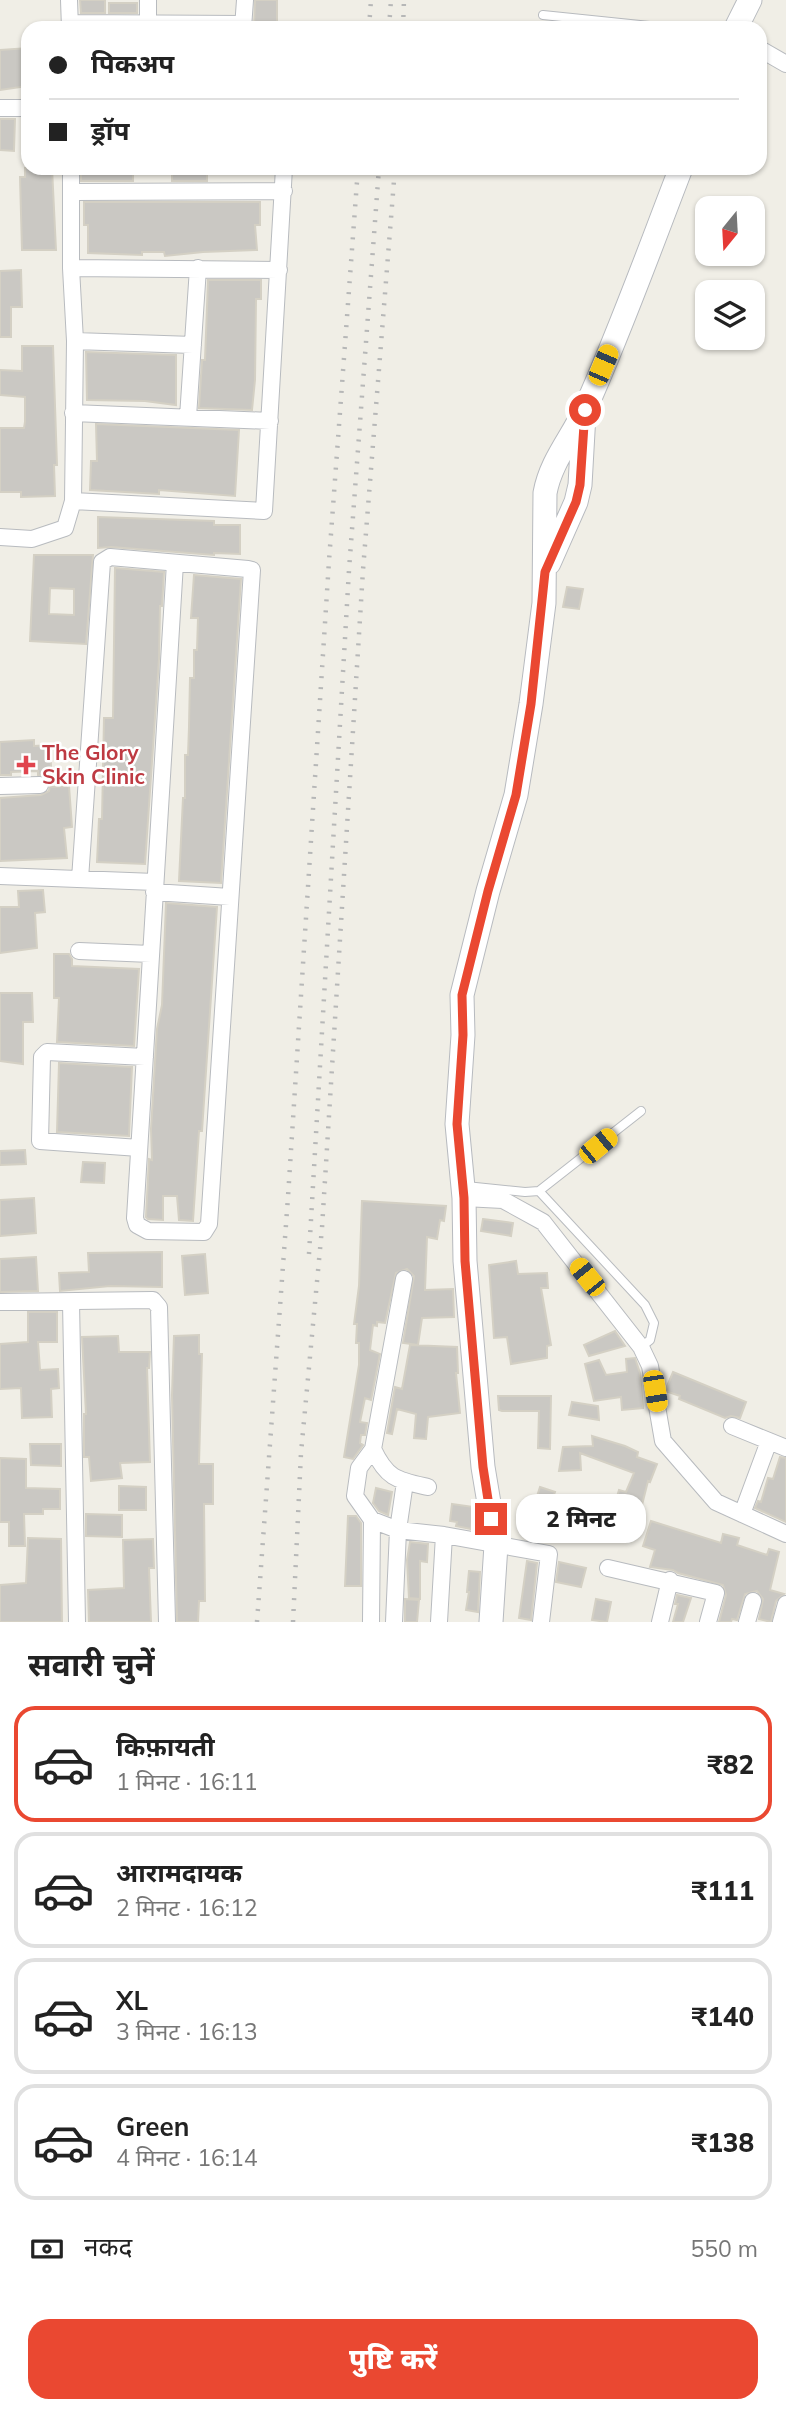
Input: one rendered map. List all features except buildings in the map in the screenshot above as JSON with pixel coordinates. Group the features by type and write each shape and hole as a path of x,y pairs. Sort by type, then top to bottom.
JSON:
{"street":[{"path":"69,0 70,21"},
{"path":"148,0 148,21"},
{"path":"243,21 245,0"},
{"path":"740,21 750,0"},
{"path":"767,53 786,64"},
{"path":"0,108 21,108"},
{"path":"0,537 32,539 65,528 73,501 75,341 71,268 71,175"},
{"path":"73,501 264,511 284,175"},
{"path":"491,1622 496,1545 483,1467 465,1261 464,1192 457,1124 463,1035 462,995 516,795 531,704 545,572 545,493 548,479 551,468 585,410 678,175"},
{"path":"72,192 284,191"},
{"path":"71,268 279,270"},
{"path":"188,417 198,268"},
{"path":"75,341 193,345"},
{"path":"545,572 576,502 580,485 585,410"},
{"path":"73,412 270,421"},
{"path":"80,879 102,562 110,557 248,569 253,573 207,1230 199,1234 148,1231 137,1225 135,1218 175,563"},
{"path":"0,786 40,785"},
{"path":"0,876 80,879 230,897"},
{"path":"79,951 150,954"},
{"path":"139,1148 40,1141 42,1057 47,1052 145,1057"},
{"path":"464,1192 503,1200 543,1222 641,1347 650,1366 663,1441 716,1502 786,1534"},
{"path":"404,1279 373,1449 359,1468 355,1496 372,1520 398,1530 444,1535 549,1554 541,1622"},
{"path":"0,1302 153,1300 159,1307 167,1622"},
{"path":"71,1302 77,1622"},
{"path":"732,1426 786,1448"},
{"path":"742,1514 769,1441"},
{"path":"373,1449 383,1469 405,1482 428,1487"},
{"path":"394,1622 398,1530 405,1482"},
{"path":"370,1622 372,1520"},
{"path":"439,1622 444,1535"},
{"path":"608,1567 716,1593 708,1622"},
{"path":"660,1622 670,1580"},
{"path":"747,1622 753,1601"},
{"path":"781,1622 786,1604"}],"lane":[{"path":"543,15 601,21"},
{"path":"464,1192 539,1191 640,1111"},
{"path":"539,1191 645,1306 654,1323 650,1340 641,1347"}],"railway":[{"path":"370,21 371,0"},
{"path":"390,21 391,0"},
{"path":"403,21 404,0"},
{"path":"257,1622 357,175"},
{"path":"309,1254 349,570 378,175"},
{"path":"293,1622 301,1453 322,1228 363,570 394,175"}],"place":[{"name":"The Glory Skin Clinic","path":"26,765"}],"route":[{"path":"491,1519 483,1467 465,1261 464,1198 457,1124 463,1035 462,995 516,795 531,704 544,603 545,572 576,502 580,485 585,410"}]}
